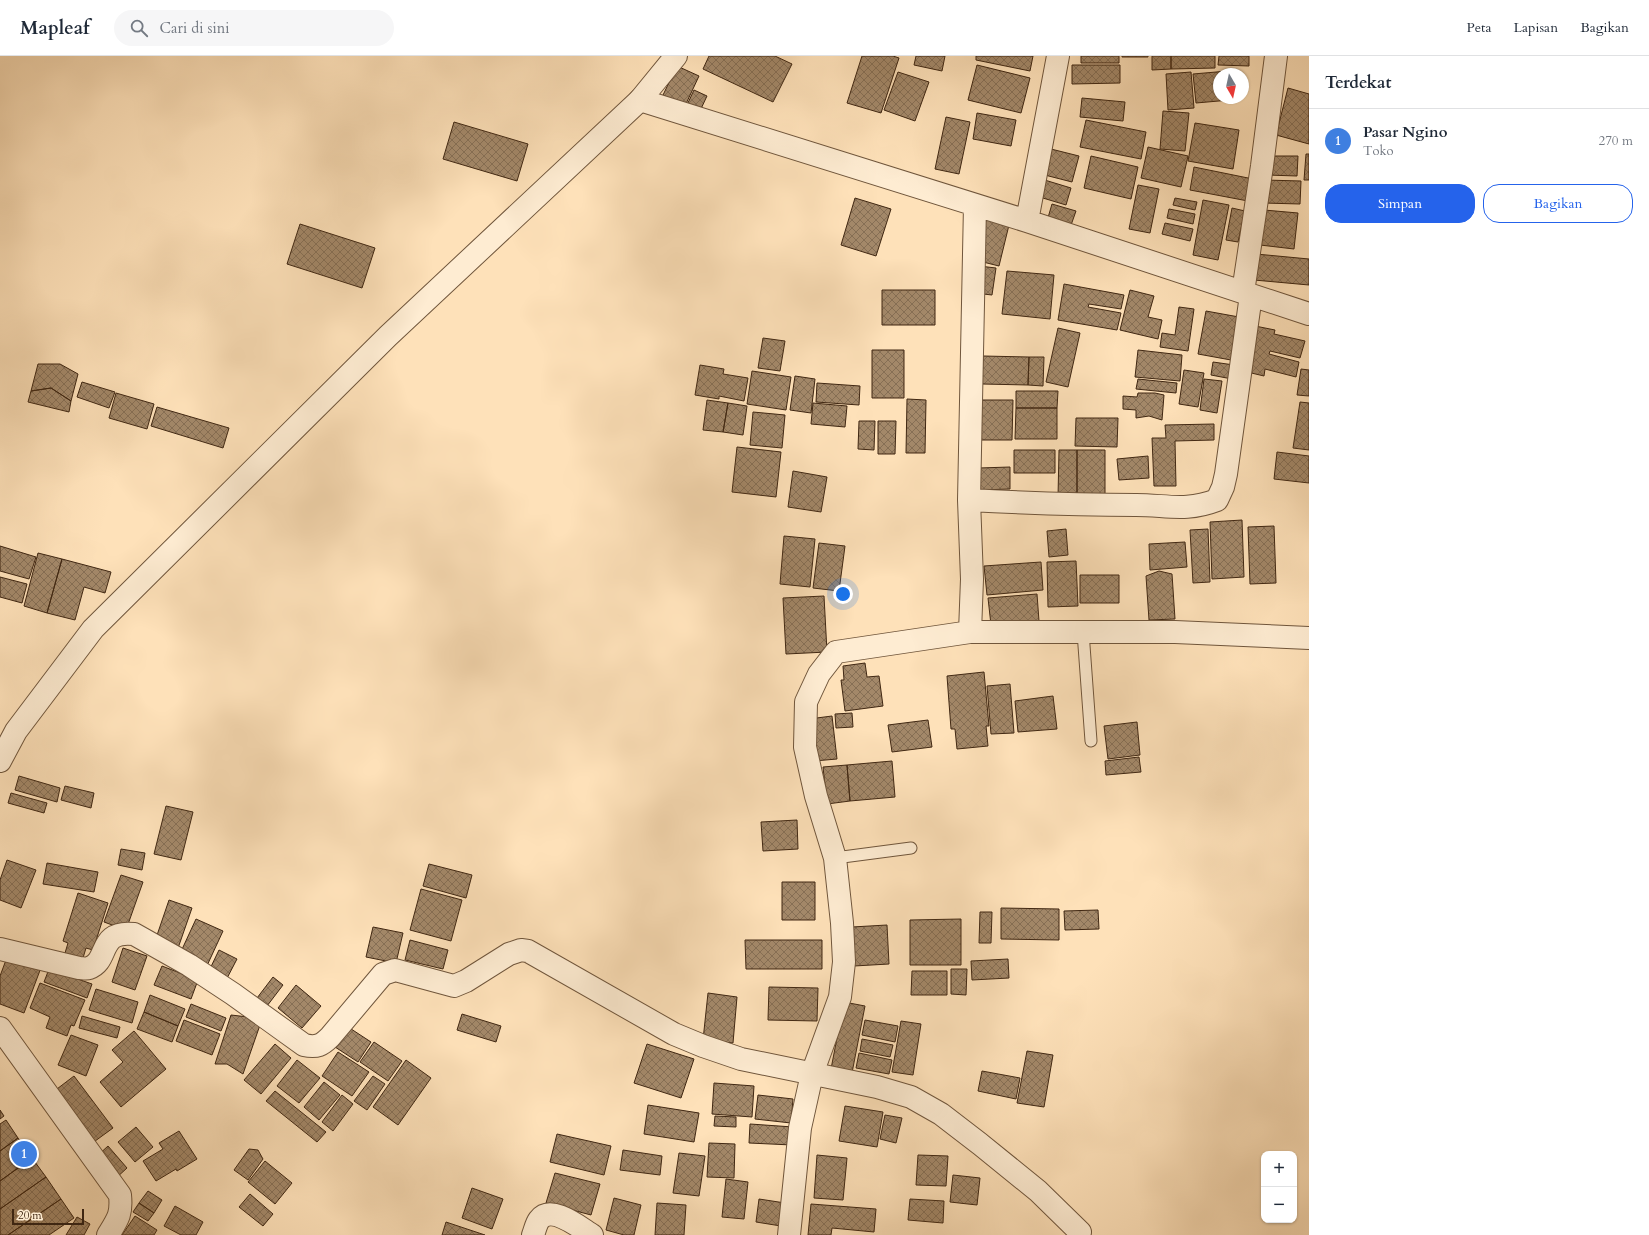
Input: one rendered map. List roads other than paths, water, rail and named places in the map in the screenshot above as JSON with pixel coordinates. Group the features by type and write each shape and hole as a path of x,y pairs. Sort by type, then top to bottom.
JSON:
{"street":[{"path":"0,761 16,731 93,629 388,336 640,100 676,56"},
{"path":"1027,221 1058,56"},
{"path":"969,500 1094,505 1139,505 1185,508 1203,506 1217,500 1223,487 1226,474 1276,56"},
{"path":"640,100 1027,221 1309,314"},
{"path":"970,632 972,579 969,500 975,205"},
{"path":"789,1235 800,1128 812,1074 840,997 844,962 842,923 835,858 816,796 805,747 806,702 818,674 836,652 970,632 1175,632 1309,638"},
{"path":"0,949 79,968 88,968 99,959 110,939 124,933 134,934 189,965 233,994 304,1045 312,1047 321,1046 330,1037 383,974 395,970 454,986 466,981 509,954 521,950 528,951 674,1034 741,1059 877,1087 911,1097 941,1114 980,1144 1038,1191 1080,1232"},
{"path":"0,1028 120,1195 120,1216 108,1235"},
{"path":"533,1235 538,1221 544,1216 555,1214 592,1235"}],"lane":[{"path":"1083,632 1091,741"},
{"path":"835,858 911,848"}],"place":[{"name":"Pasar Ngino","path":"24,1154"}]}
